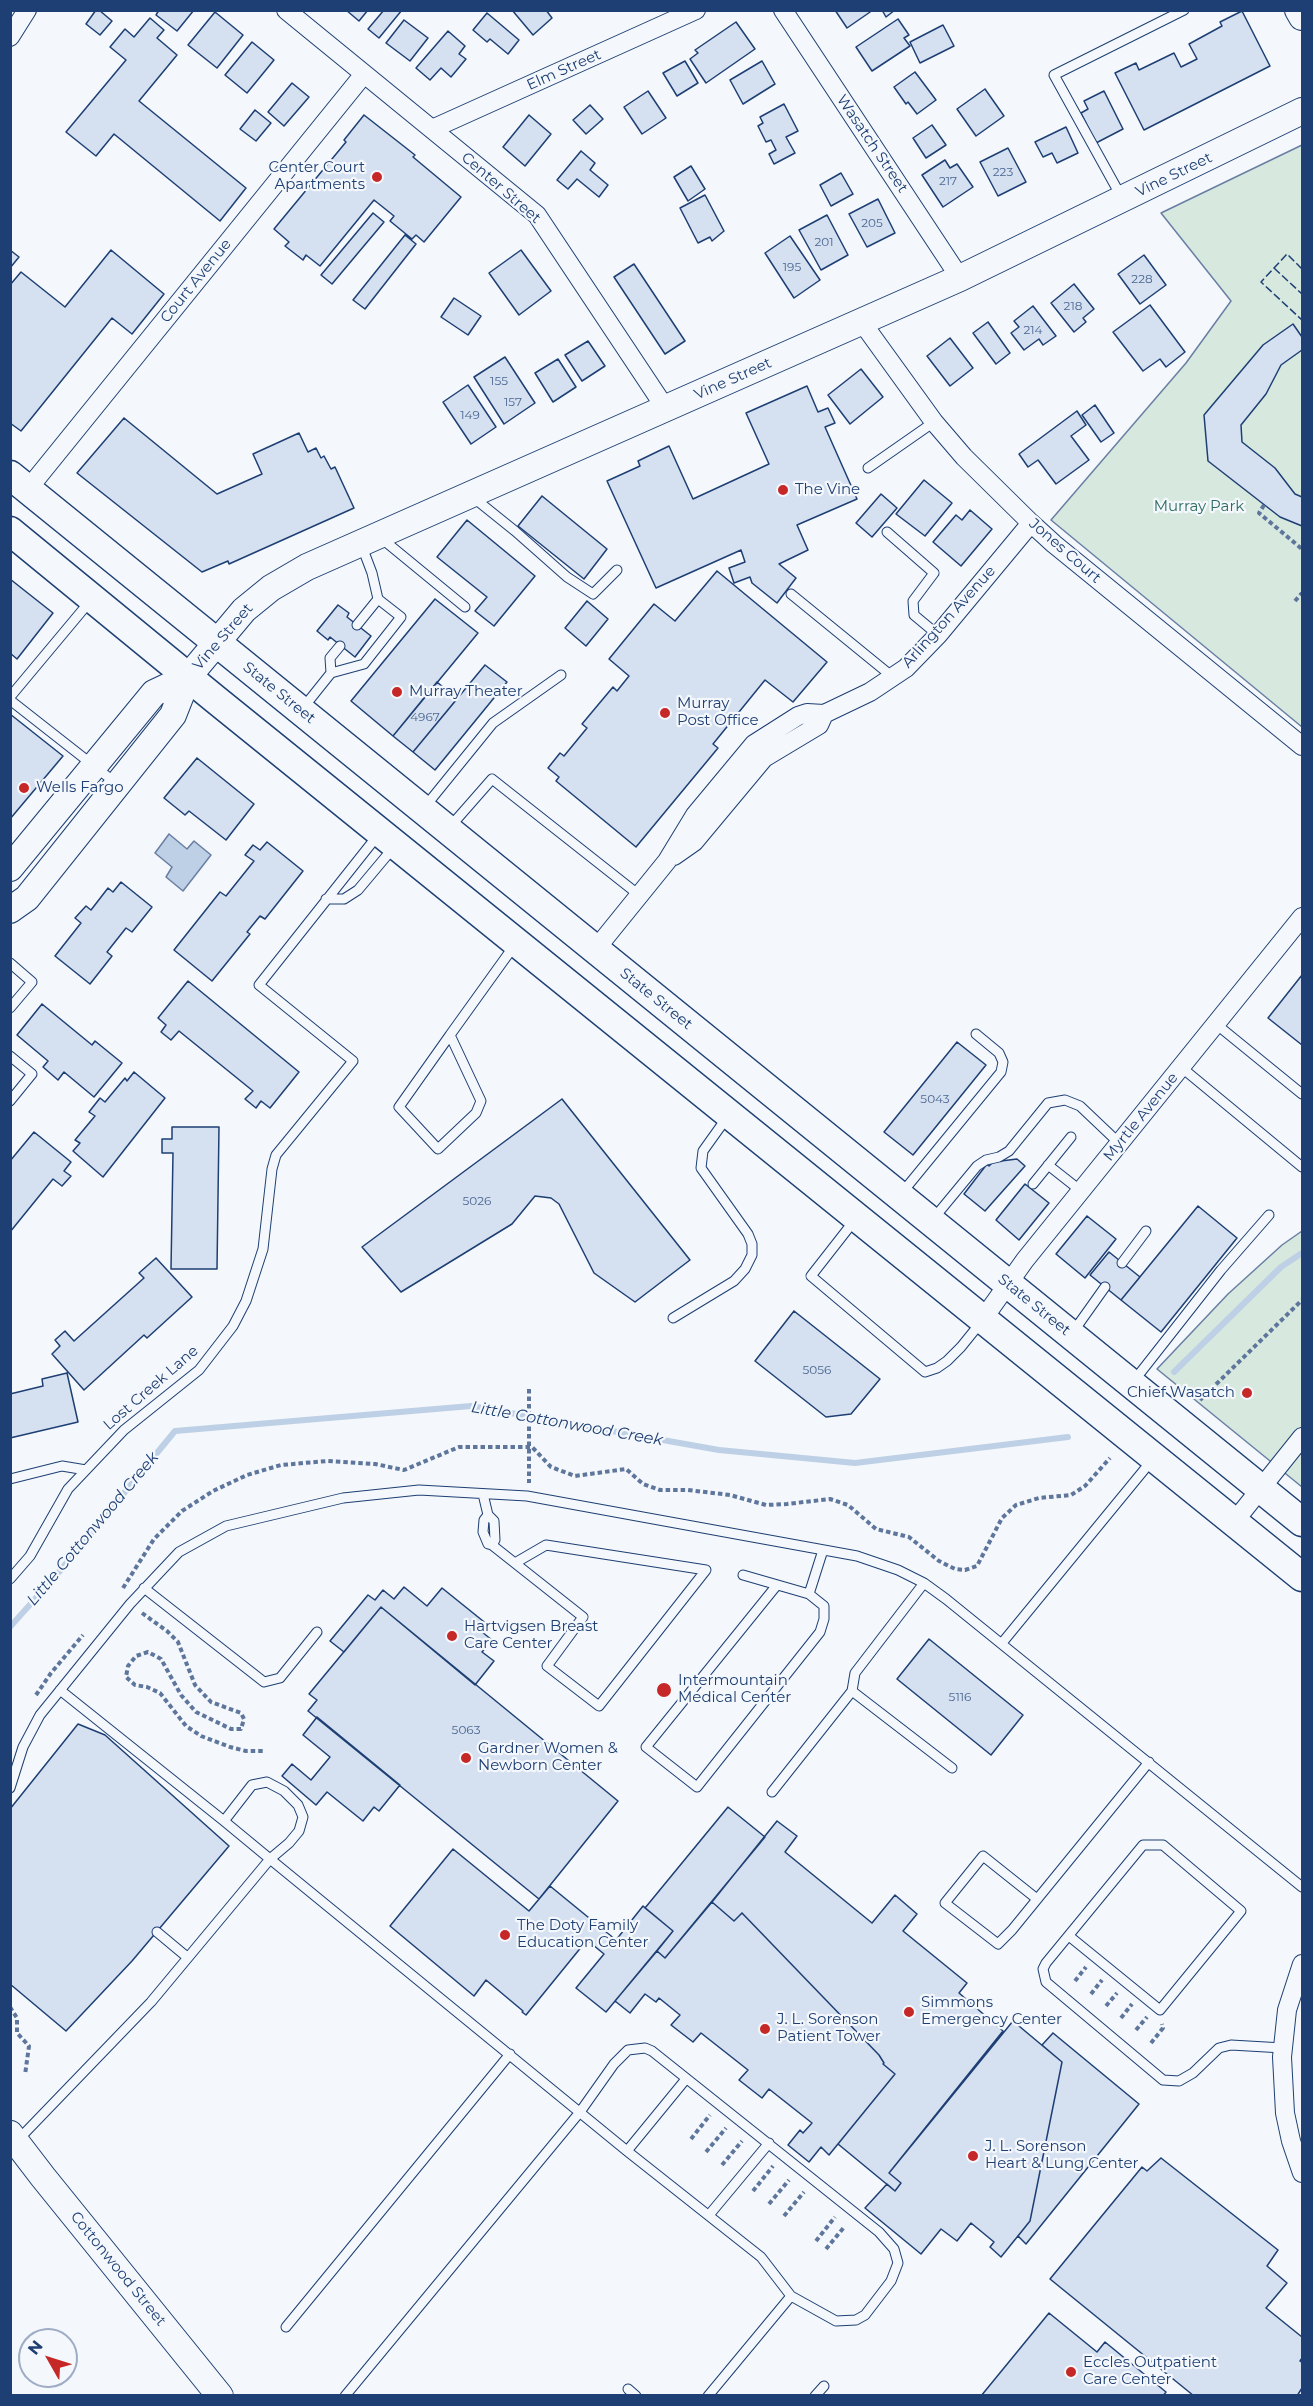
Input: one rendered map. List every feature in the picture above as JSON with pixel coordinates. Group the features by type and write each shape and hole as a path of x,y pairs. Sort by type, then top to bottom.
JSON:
{"main road":[{"name":"State Street","path":"19,482 1302,1522"},
{"path":"10,531 1302,1577"}],"street":[{"path":"10,37 27,10"},
{"name":"Center Street","path":"286,10 537,215 666,410"},
{"name":"Elm Street","path":"432,129 696,10"},
{"name":"Wasatch Street","path":"783,10 960,278"},
{"path":"1298,10 1302,16"},
{"name":"Court Avenue","path":"19,482 243,231 364,74"},
{"name":"Vine Street","path":"10,910 27,898 173,714 188,677 216,642 244,610 271,588 307,567 472,496 960,278 1302,111"},
{"name":"Jones Court","path":"861,321 934,422 964,457 1031,523 1302,746"},
{"name":"Arlington Avenue","path":"595,950 667,861 694,842 764,758 819,725 824,714 894,678 938,635 1031,523"},
{"name":"Vine Street","path":"10,868 154,693 188,677"},
{"name":"Myrtle Avenue","path":"983,1319 1119,1143 1302,917"},
{"path":"1234,1522 1302,1437"},
{"path":"1302,1964 1287,2010 1283,2048 1285,2113 1291,2141 1302,2173"},
{"name":"Cottonwood Street","path":"12,2141 213,2390"}],"lane":[{"path":"1123,200 1054,75 1184,10"},
{"path":"868,468 934,422"},
{"path":"472,496 567,577 593,594 617,570"},
{"path":"887,532 934,573 913,601 914,615 938,635"},
{"path":"300,710 331,673 364,664 401,617 378,599 372,573 370,541"},
{"path":"370,541 465,607"},
{"path":"791,594 894,678"},
{"path":"92,598 10,698 118,785"},
{"path":"357,625 378,599"},
{"path":"331,673 330,658 340,646"},
{"path":"423,810 493,723 561,675"},
{"path":"447,830 492,779 639,895"},
{"path":"327,899 344,899 358,890 388,838"},
{"name":"Lost Creek Lane","path":"10,1579 30,1557 68,1489 124,1430 199,1370 233,1326 246,1301 263,1249 272,1169 276,1155 353,1061 259,985 327,899 388,838"},
{"path":"450,1035 481,1101 476,1113 438,1149 399,1107 450,1035 517,942"},
{"path":"10,963 32,982 10,1008"},
{"path":"1215,1024 1302,1094"},
{"path":"899,1196 1001,1072 1003,1062 999,1053 976,1034"},
{"path":"10,1056 32,1074 10,1101"},
{"path":"1181,1067 1302,1167"},
{"path":"931,1221 977,1166 1009,1151 1048,1103 1065,1100 1080,1106 1119,1143"},
{"path":"673,1318 734,1281 745,1269 752,1255 752,1244 748,1234 701,1168 703,1151 729,1114"},
{"path":"1033,1184 1071,1137"},
{"path":"1048,1165 1081,1191"},
{"path":"1132,1384 1221,1270 1269,1215"},
{"path":"857,1217 811,1276 925,1372 937,1368 954,1354 983,1319"},
{"path":"1122,1263 1146,1231"},
{"path":"1071,1335 1105,1287"},
{"path":"1002,1643 1154,1457"},
{"path":"10,1479 62,1466 86,1470"},
{"path":"10,1788 23,1747 40,1715 144,1588 179,1552 226,1526 344,1498 419,1490 527,1496 868,1559 924,1583 1002,1643 1302,1887"},
{"path":"483,1494 488,1515 484,1520 483,1532 488,1544 583,1617 547,1666 599,1706 706,1570 546,1545 515,1563"},
{"path":"809,1594 823,1550"},
{"path":"743,1575 809,1594 824,1606 824,1619 820,1632 697,1786 646,1747 777,1585"},
{"path":"772,1792 852,1691 855,1673 924,1583"},
{"path":"144,1588 264,1682 280,1678 317,1632"},
{"path":"60,1690 224,1821 510,2054 580,2112 627,2151 761,2257 791,2296 836,2321 856,2320 865,2315 885,2289 898,2263 894,2249 879,2232 769,2143 645,2048 628,2050 580,2112 345,2396"},
{"path":"852,1691 952,1768"},
{"path":"1037,1899 983,1856 945,1903 998,1944 1037,1899 1149,1762"},
{"path":"12,2141 151,2002 270,1859 289,1843 298,1831 303,1817 298,1805 284,1791 267,1782 252,1785 224,1821"},
{"path":"1069,1935 1160,2010 1241,1911 1163,1845 1143,1845 1069,1935 1043,1970 1046,1982 1163,2080 1179,2081 1193,2073 1219,2048 1231,2045 1283,2048"},
{"path":"157,1932 187,1957"},
{"path":"286,2326 510,2054"},
{"path":"627,2151 686,2079"},
{"path":"710,2215 769,2143"},
{"path":"708,2396 791,2296"},
{"path":"815,2396 824,2386"},
{"path":"628,2389 636,2396"}],"path":[{"path":"1264,505 1259,513 1302,549"},
{"path":"1295,601 1302,593"},
{"path":"1200,1400 1302,1300"},
{"path":"529,1389 529,1484"},
{"path":"119,1596 154,1539 182,1511 213,1491 247,1475 281,1465 327,1461 375,1464 404,1470 459,1447 532,1447 551,1467 575,1476 626,1469 643,1484 660,1490 688,1490 730,1495 766,1505 830,1498 848,1505 876,1529 909,1538 939,1561 955,1569 965,1570 977,1566 1002,1518 1016,1505 1038,1498 1071,1495 1085,1486 1110,1458"},
{"path":"142,1613 178,1642 195,1685 211,1702 241,1713 244,1719 241,1729 231,1729 196,1712 181,1695 161,1659 148,1652 136,1656 128,1666 126,1677 135,1685 160,1693 186,1726 201,1736 230,1748 264,1751"},
{"path":"33,1699 51,1673 88,1630"},
{"path":"10,2007 17,2018 17,2033 29,2046 25,2075"},
{"path":"1151,2043 1163,2028 1160,2010"},
{"path":"691,2139 710,2115"},
{"path":"706,2152 726,2128"},
{"path":"722,2165 742,2141"},
{"path":"753,2191 773,2166"},
{"path":"769,2204 789,2180"},
{"path":"784,2216 804,2192"},
{"path":"816,2241 836,2217"},
{"path":"826,2249 845,2226"}],"green space":[{"name":"Murray Park","path":"1302,145 1302,727 1051,520 1186,363 1231,301 1161,213"},
{"path":"1302,1231 1302,1487 1157,1369 1228,1294 1282,1245"}],"water":[{"path":"169,834 187,849 194,841 211,855 183,891 166,877 172,867 155,853"}],"building":[{"path":"96,10 112,21 100,35 86,24"},
{"path":"159,10 194,10 177,31 156,15"},
{"path":"346,10 368,10 359,21"},
{"path":"384,10 402,10 379,38 368,29"},
{"path":"512,10 546,10 552,18 533,35"},
{"path":"835,10 873,10 847,28"},
{"path":"882,10 895,10 886,17"},
{"path":"1242,11 1270,66 1144,130 1115,73 1136,63 1139,70 1174,53 1181,67 1197,59 1189,44 1222,26 1220,22"},
{"path":"215,12 243,35 217,68 188,45"},
{"path":"487,13 519,40 508,54 490,39 487,42 473,30"},
{"path":"150,18 164,30 157,38 177,55 139,101 246,188 220,221 114,134 96,156 66,132 126,60 110,47 125,29 134,37"},
{"path":"898,19 909,35 904,38 910,46 872,71 856,47"},
{"path":"404,20 428,38 410,61 386,43"},
{"path":"736,22 755,49 706,83 690,59 698,53 695,50"},
{"path":"943,25 954,46 920,63 910,42"},
{"path":"448,31 465,46 459,54 466,59 451,77 441,68 430,80 416,68"},
{"path":"252,42 274,60 247,93 225,75"},
{"path":"685,61 698,83 677,96 663,73"},
{"path":"762,61 775,84 743,104 730,80"},
{"path":"915,72 936,100 917,114 908,102 906,104 894,87"},
{"path":"292,83 309,97 284,126 268,112"},
{"path":"985,89 1004,116 976,136 957,109"},
{"path":"648,91 666,118 642,134 624,107"},
{"path":"1104,91 1123,129 1096,143 1081,113 1088,109 1084,101"},
{"path":"784,104 798,131 786,137 795,153 774,164 769,154 776,150 771,140 766,142 758,126 763,123 760,117"},
{"path":"590,105 603,119 586,134 573,120"},
{"path":"255,110 271,123 256,141 240,129"},
{"name":"Center Court Apartments","path":"364,115 415,155 413,157 461,197 424,242 416,235 412,239 390,221 394,216 374,200 320,266 306,255 303,260 285,246 289,242 274,229 346,142 344,140"},
{"path":"529,115 551,134 525,166 503,147"},
{"path":"932,125 946,145 926,158 913,138"},
{"path":"1066,127 1078,153 1057,163 1052,153 1043,157 1035,142"},
{"path":"1008,148 1026,182 998,196 980,162"},
{"path":"581,151 595,163 590,170 608,185 599,197 577,179 568,189 557,180"},
{"path":"945,160 950,168 957,164 973,187 943,207 922,175"},
{"path":"691,166 705,189 688,201 674,177"},
{"path":"841,173 853,194 831,206 820,185"},
{"path":"705,195 724,231 712,241 710,237 698,243 680,208"},
{"path":"878,199 895,233 867,247 849,214"},
{"path":"373,213 384,222 332,284 321,275"},
{"path":"827,215 848,255 821,270 799,230"},
{"path":"405,235 416,244 365,309 353,300"},
{"path":"790,236 820,280 794,298 765,253"},
{"path":"10,250 19,257 10,268"},
{"path":"111,250 164,294 132,334 112,318 21,431 10,423 10,285 21,272 65,307"},
{"path":"521,250 551,291 519,315 489,273"},
{"path":"1144,255 1166,285 1140,304 1118,274"},
{"path":"634,264 685,341 665,354 614,277"},
{"path":"1074,284 1094,309 1083,318 1086,322 1074,332 1051,303"},
{"path":"454,298 481,316 468,335 441,317"},
{"path":"1150,305 1185,352 1166,367 1160,359 1143,371 1113,332"},
{"path":"1033,306 1056,336 1043,345 1039,339 1024,350 1011,333 1019,327 1014,321"},
{"path":"988,322 1010,353 996,364 973,333"},
{"path":"1293,324 1302,337 1302,350 1281,365 1266,394 1241,425 1242,442 1275,468 1295,494 1302,497 1302,526 1280,517 1208,461 1204,415 1263,345"},
{"path":"950,338 973,368 950,386 927,356"},
{"path":"588,341 605,366 582,381 565,355"},
{"path":"505,357 535,403 504,424 474,377"},
{"path":"558,359 576,387 553,402 535,373"},
{"path":"861,369 883,397 850,424 828,395"},
{"path":"468,385 496,427 471,444 443,402"},
{"name":"The Vine","path":"807,386 818,412 828,408 835,423 825,427 857,499 797,525 808,550 779,564 796,578 777,603 752,583 750,577 734,583 729,568 745,562 741,550 656,588 607,481 640,466 638,461 669,446 693,499 769,464 746,413"},
{"path":"1095,405 1114,433 1101,442 1082,415"},
{"path":"1077,411 1086,425 1071,436 1089,460 1056,484 1038,460 1028,467 1019,454"},
{"path":"124,418 217,494 262,474 253,454 299,433 308,452 316,448 321,458 324,456 331,469 335,467 354,508 229,564 228,561 202,572 77,473"},
{"path":"924,480 952,503 925,536 896,514"},
{"path":"881,494 897,508 872,537 856,523"},
{"path":"542,496 607,549 584,579 518,526"},
{"path":"970,510 992,529 961,566 933,542 956,515 962,520"},
{"path":"467,520 535,576 494,626 475,611 487,597 437,557"},
{"name":"Murray Post Office","path":"717,571 827,662 793,702 765,680 713,744 718,748 636,847 556,781 559,777 548,768 560,753 564,756 587,728 582,724 613,687 617,691 629,676 609,659 654,604 675,621"},
{"path":"10,579 53,613 17,659 10,653"},
{"path":"435,599 478,633 393,736 351,701"},
{"path":"587,601 608,619 586,646 565,628"},
{"path":"338,605 349,613 347,617 371,636 355,657 330,637 328,640 317,631"},
{"path":"485,665 507,682 435,770 413,752"},
{"path":"437,682 457,699 413,752 393,736"},
{"name":"Wells Fargo","path":"10,714 63,756 10,819"},
{"path":"197,758 254,804 226,840 189,811 185,815 164,798"},
{"path":"267,842 303,871 265,919 260,916 247,932 250,934 212,981 174,950 220,892 226,896 254,861 245,855 253,845 260,850"},
{"path":"121,882 152,907 132,932 126,928 107,952 112,956 90,984 55,956 81,923 75,918 86,906 91,910 108,888 113,892"},
{"path":"1302,975 1302,1045 1268,1018"},
{"path":"188,981 299,1072 270,1108 261,1101 256,1108 245,1099 253,1091 179,1031 171,1040 161,1032 166,1025 158,1018"},
{"path":"42,1004 92,1045 95,1041 122,1063 94,1097 64,1072 58,1080 43,1067 48,1061 17,1035"},
{"path":"957,1042 986,1065 913,1155 884,1132"},
{"path":"134,1072 165,1098 103,1177 73,1151 80,1143 75,1140 95,1116 89,1112 100,1098 105,1102 125,1078 127,1081"},
{"path":"562,1099 690,1260 635,1302 594,1273 559,1204 551,1198 535,1196 512,1224 401,1292 362,1247"},
{"path":"172,1127 219,1127 217,1269 171,1269 173,1153 162,1153 162,1139 172,1139"},
{"path":"34,1132 71,1162 64,1171 71,1176 62,1186 53,1179 10,1232 10,1161"},
{"path":"1017,1159 1025,1166 985,1211 964,1194 987,1164 989,1166 993,1162"},
{"path":"1025,1184 1049,1203 1019,1240 996,1220"},
{"path":"1198,1206 1237,1238 1161,1332 1121,1300"},
{"path":"1087,1216 1116,1239 1085,1278 1056,1254"},
{"path":"1109,1252 1140,1277 1121,1300 1090,1275"},
{"path":"156,1258 192,1297 147,1338 144,1335 84,1390 52,1354 60,1346 55,1340 65,1331 74,1341 144,1278 139,1273"},
{"path":"794,1311 880,1379 851,1414 826,1417 755,1361"},
{"path":"67,1373 78,1422 10,1438 10,1394 43,1386 42,1379"},
{"name":"Hartvigsen Breast Care Center","path":"404,1587 427,1606 442,1588 488,1625 482,1632 492,1640 482,1652 494,1661 475,1685 381,1607 344,1652 330,1641 368,1595 375,1600 383,1590 394,1599"},
{"name":"Gardner Women & Newborn Center","path":"381,1607 618,1801 539,1899 308,1711 317,1700 309,1694"},
{"path":"929,1639 1023,1715 991,1755 897,1679"},
{"path":"317,1717 400,1785 379,1811 374,1807 363,1821 327,1792 316,1805 282,1776 292,1764 311,1780 330,1757 303,1735"},
{"path":"78,1724 105,1735 229,1846 132,1961 66,2031 10,1984 10,1809"},
{"path":"728,1807 765,1837 665,1958 657,1951 673,1931 645,1908"},
{"name":"Simmons Emergency Center","path":"777,1821 797,1836 785,1852 872,1923 895,1895 917,1914 903,1931 967,1983 959,1993 1003,2031 889,2173 901,2183 895,2191 838,2144 895,2074 883,2064 879,2055 742,1913 734,1921 712,1902"},
{"name":"The Doty Family Education Center","path":"453,1849 529,1911 550,1886 616,1940 643,1906 673,1931 606,2012 576,1988 604,1954 587,1940 526,2015 486,1980 474,1996 390,1926"},
{"name":"J. L. Sorenson Patient Tower","path":"712,1902 734,1921 742,1913 879,2055 883,2064 895,2074 829,2155 821,2147 809,2162 788,2145 800,2130 803,2133 812,2123 769,2089 762,2098 739,2080 748,2070 701,2033 693,2042 671,2025 680,2015 659,1998 656,2002 645,1994 630,2013 615,2001 657,1951 665,1958"},
{"name":"J. L. Sorenson Heart & Lung Center","path":"1013,2021 1062,2062 1030,2221 1001,2257 990,2247 994,2242 971,2223 957,2241 941,2229 921,2254 865,2208 887,2184 895,2191 901,2183 889,2173"},
{"path":"1053,2033 1139,2104 1026,2244 1018,2236 1030,2221 1062,2062 1042,2045"},
{"path":"1161,2158 1278,2250 1267,2266 1287,2283 1266,2308 1302,2337 1300,2361 1302,2362 1302,2388 1297,2396 1194,2396 1050,2279 1142,2167 1147,2171"},
{"name":"Eccles Outpatient Care Center","path":"1049,2313 1097,2352 1105,2342 1166,2392 1163,2396 981,2396"}],"waterway":[{"name":"Little Cottonwood Creek","path":"1174,1372 1281,1267 1302,1253"},
{"name":"Little Cottonwood Creek","path":"10,1627 59,1572 175,1431 471,1406 719,1450 855,1463 1068,1437"}],"fence":[{"path":"1302,269 1287,254 1261,282 1302,320"},
{"path":"1274,268 1302,294"}],"place":[{"name":"Center Court Apartments","path":"377,177"},
{"name":"The Vine","path":"783,490"},
{"name":"Murray Theater","path":"397,692"},
{"name":"Murray Post Office","path":"665,713"},
{"name":"Wells Fargo","path":"24,788"},
{"name":"Chief Wasatch","path":"1247,1393"},
{"name":"Hartvigsen Breast Care Center","path":"452,1636"},
{"name":"Intermountain Medical Center","path":"664,1690"},
{"name":"Gardner Women & Newborn Center","path":"466,1758"},
{"name":"The Doty Family Education Center","path":"505,1935"},
{"name":"Simmons Emergency Center","path":"909,2012"},
{"name":"J. L. Sorenson Patient Tower","path":"765,2029"},
{"name":"J. L. Sorenson Heart & Lung Center","path":"973,2156"},
{"name":"Eccles Outpatient Care Center","path":"1071,2372"}]}
